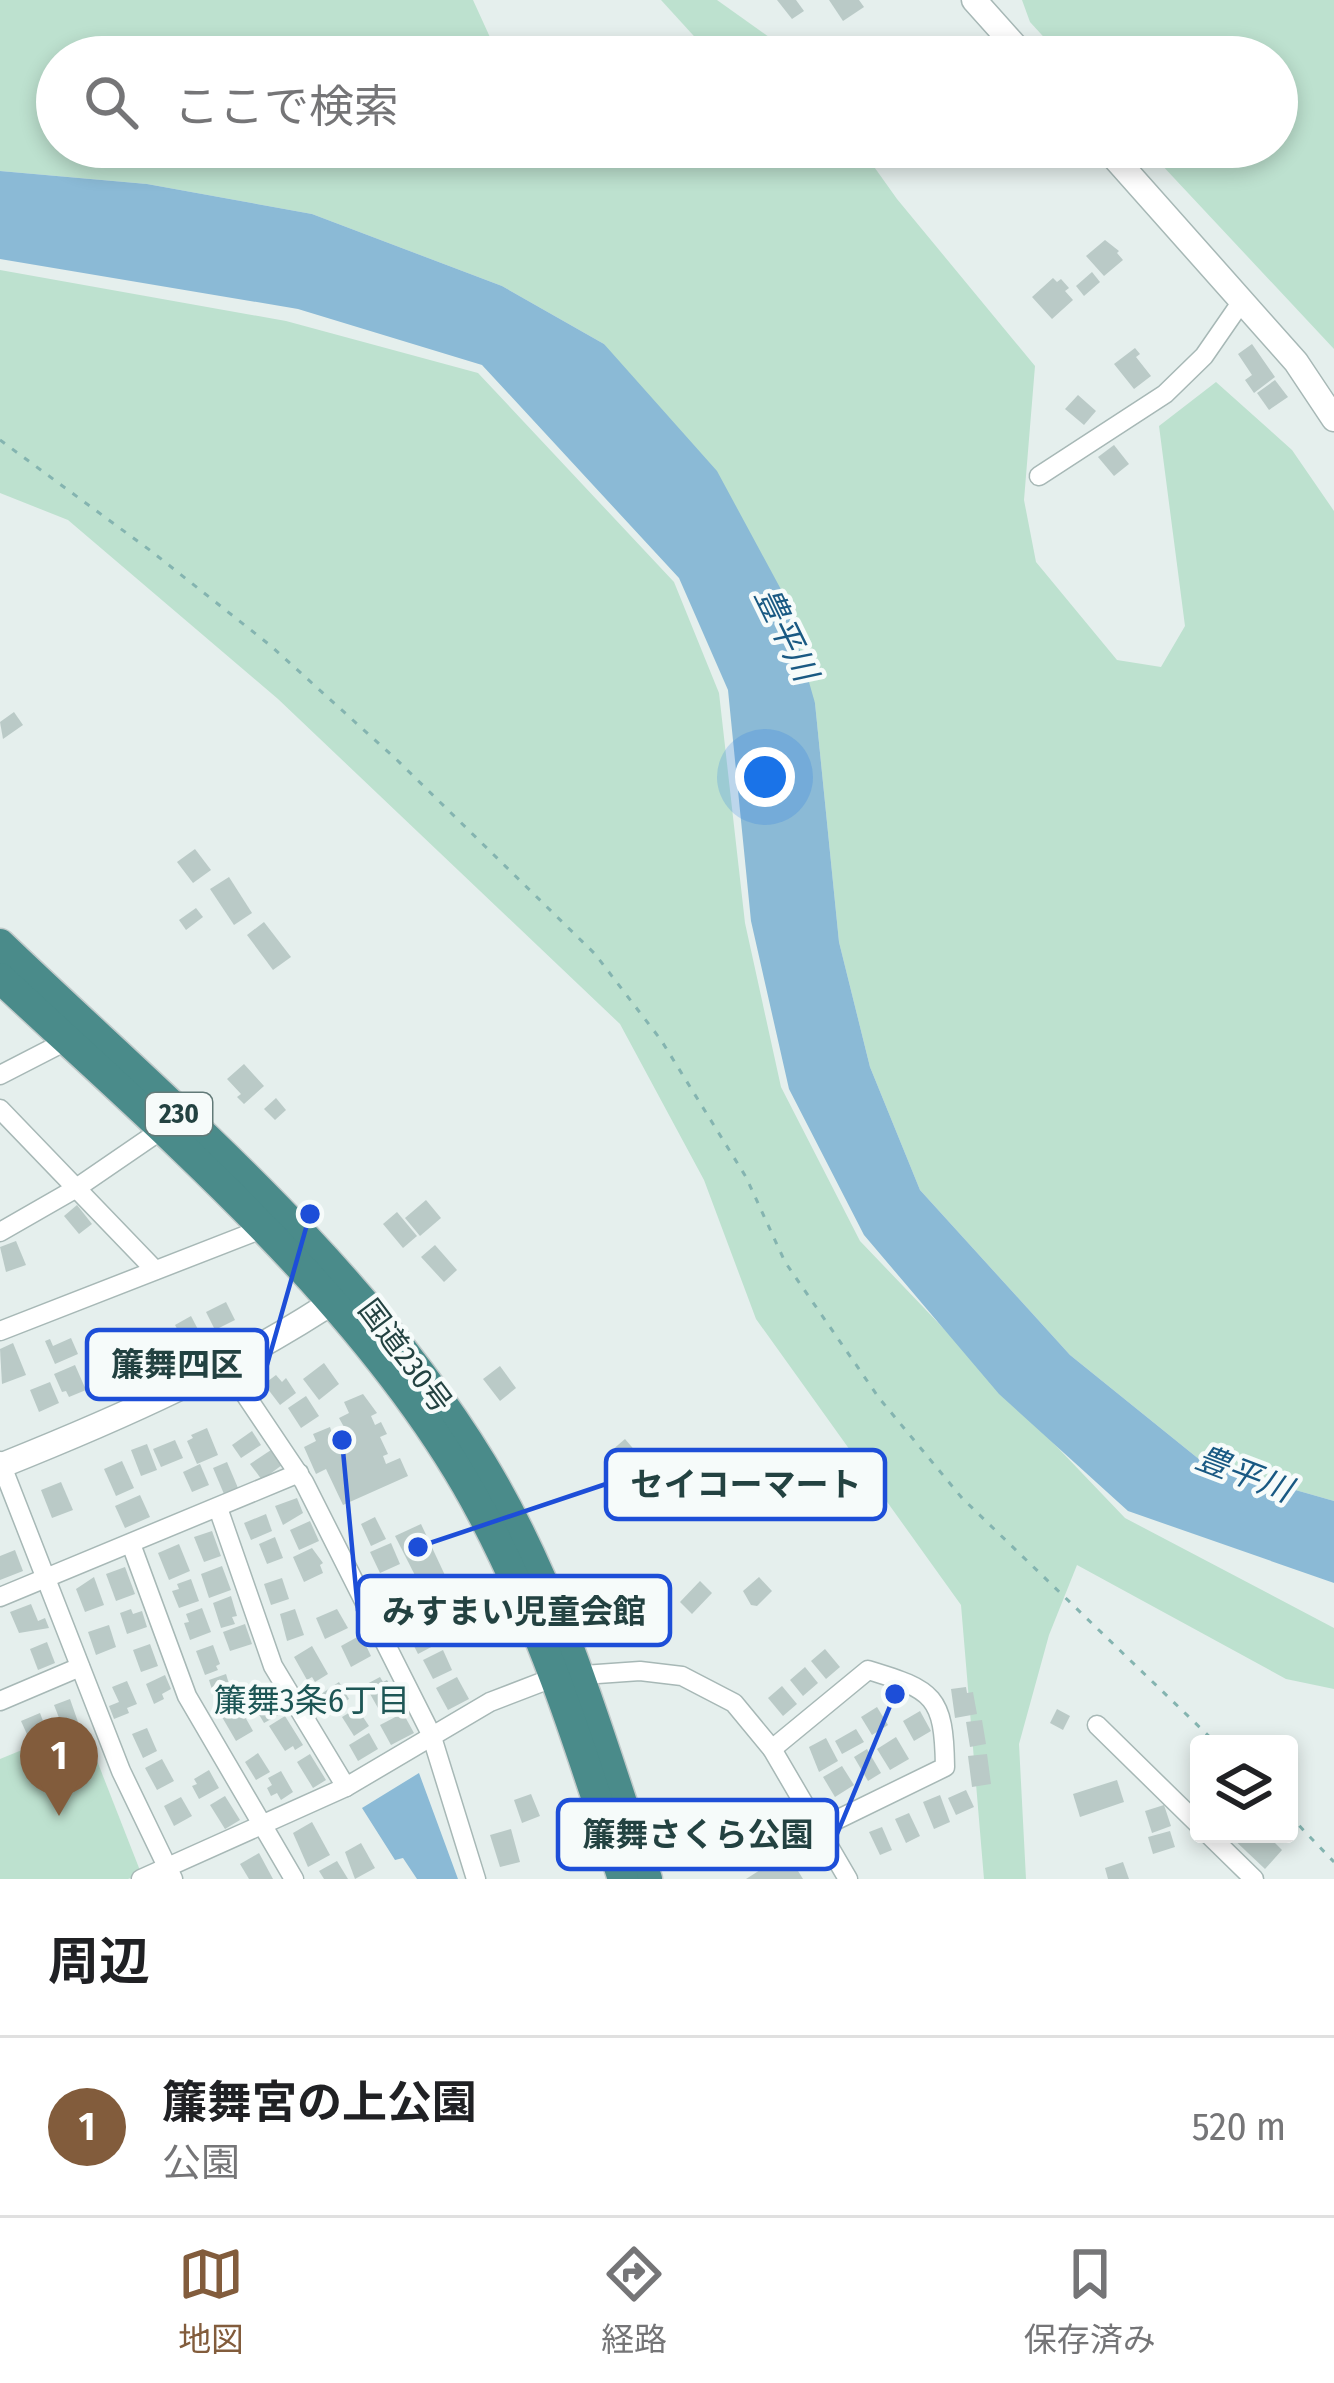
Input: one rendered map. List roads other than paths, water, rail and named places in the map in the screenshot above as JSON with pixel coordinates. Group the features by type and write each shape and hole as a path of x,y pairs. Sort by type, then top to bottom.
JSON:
{"highway":[{"name":"国道230号","path":"0,944 78,1035 343,1296 483,1515 566,1676 647,1879"},
{"name":"国道230号","path":"0,978 78,1035"},
{"name":"国道230号","path":"566,1676 623,1879"}],"street":[{"path":"974,0 1006,36"},
{"path":"1125,168 1296,362 1334,418"},
{"path":"1039,476 1165,394 1204,356 1242,301"},
{"path":"0,1075 78,1035"},
{"path":"0,1109 155,1270"},
{"path":"0,1232 75,1189 171,1123"},
{"path":"0,1331 275,1224"},
{"path":"170,1873 121,1771 1,1464 142,1407 226,1366 343,1296"},
{"path":"226,1366 298,1473 431,1734 476,1879"},
{"path":"0,1597 298,1473"},
{"path":"218,1508 273,1666 346,1787"},
{"path":"131,1544 187,1696 294,1879"},
{"path":"0,1701 80,1667"},
{"path":"772,1749 868,1670 916,1684 934,1701 944,1727 945,1767 818,1829"},
{"path":"141,1879 170,1873 346,1787 490,1702 566,1676 640,1671 682,1676 734,1702 772,1749 848,1879"},
{"path":"1097,1724 1190,1816"},
{"path":"1217,1843 1254,1879"}],"water":[{"name":"豊平川","path":"0,171 147,184 312,214 502,286 604,344 717,471 784,595 815,703 839,942 870,1067 920,1190 1070,1355 1205,1464 1334,1501 1334,1583 1128,1511 999,1394 864,1235 789,1089 751,921 728,690 679,578 482,365 298,309 0,259"},
{"path":"419,1773 458,1879 417,1879 403,1858 395,1860 362,1808"}],"place":[{"name":"簾舞四区","path":"310,1214"},
{"name":"みすまい児童会館","path":"342,1440"},
{"name":"セイコーマート","path":"418,1547"},
{"name":"簾舞さくら公園","path":"895,1694"},
{"name":"簾舞宮の上公園","path":"59,1816"}],"district":[{"name":"簾舞3条6丁目","path":"312,1701"}]}
